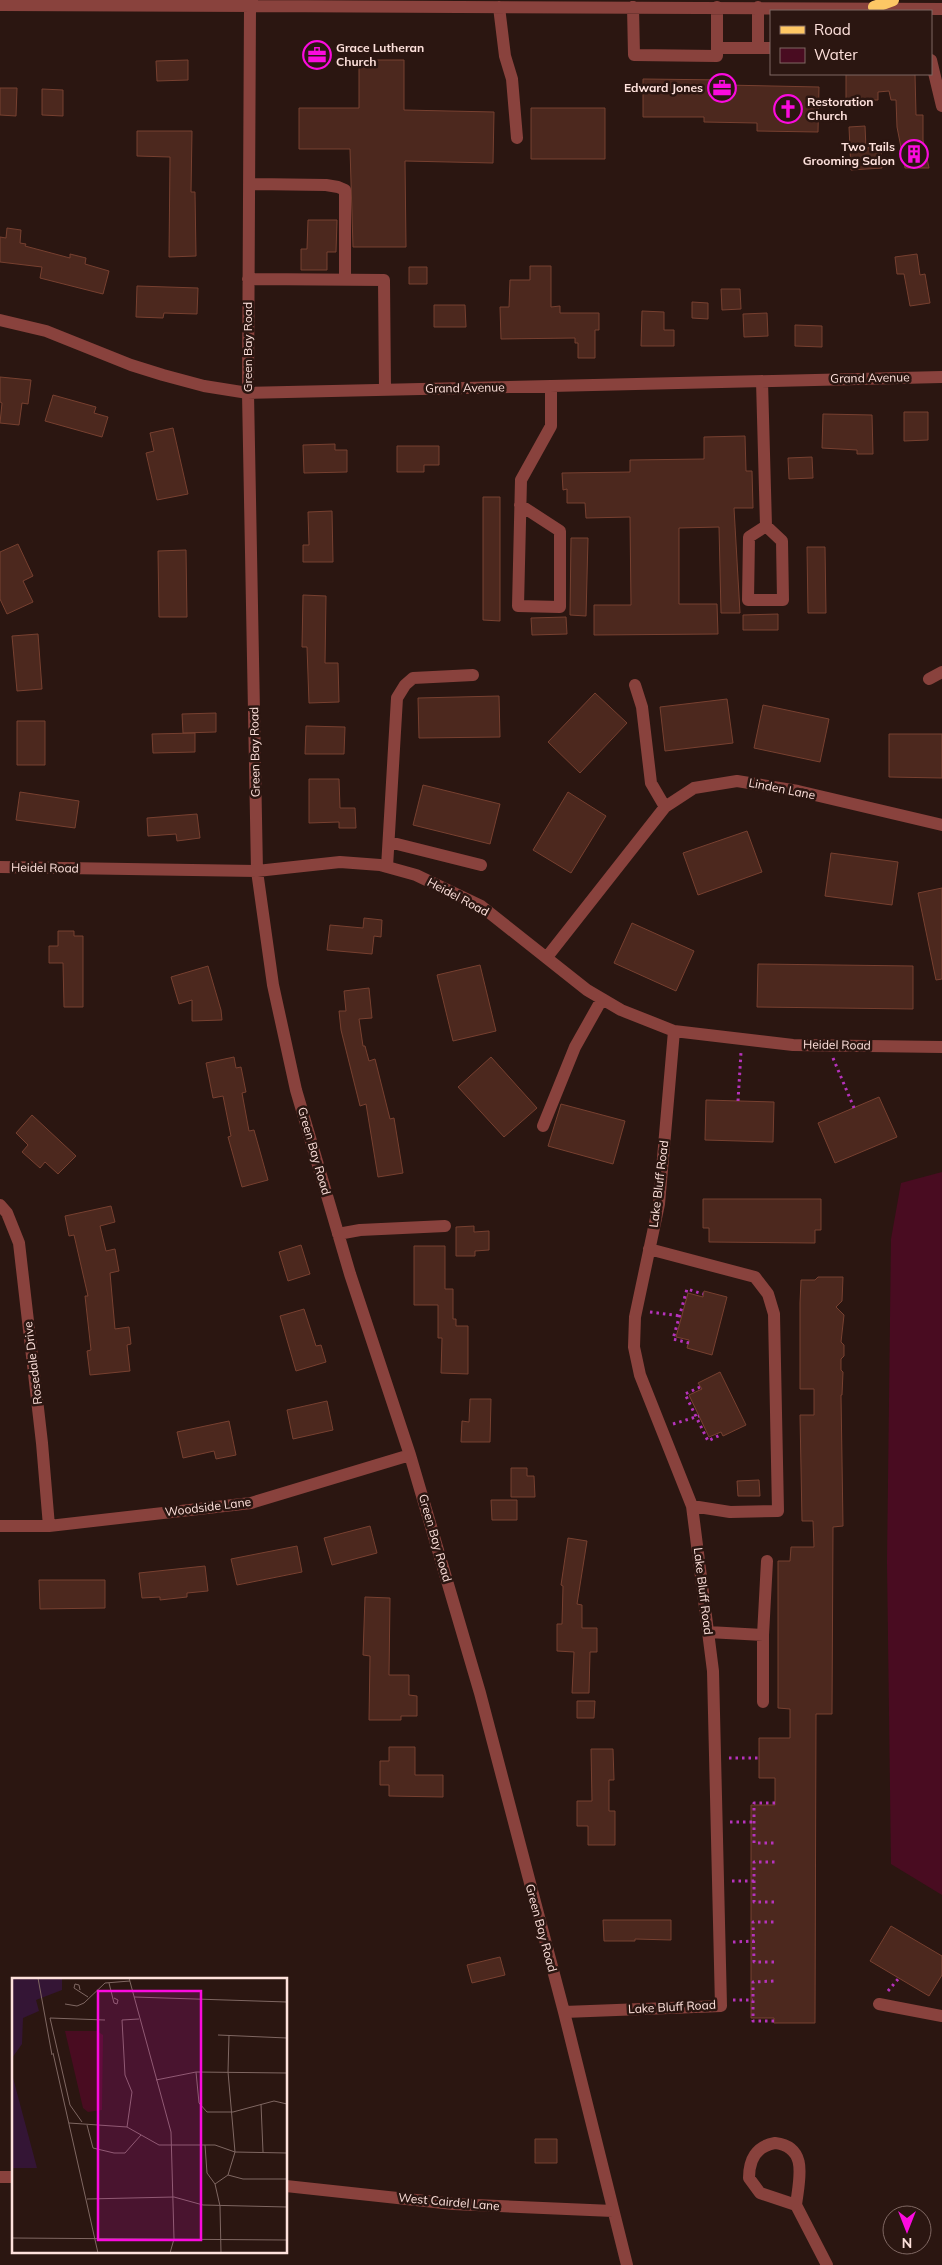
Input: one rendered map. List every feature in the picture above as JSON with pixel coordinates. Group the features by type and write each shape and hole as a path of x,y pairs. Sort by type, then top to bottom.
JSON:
{"main road":[{"path":"870,9 893,0"}],"street":[{"path":"0,5 251,3 499,7 539,4 633,7 713,5 829,9 942,9"},
{"name":"Green Bay Road","path":"251,3 248,393 257,871 273,985 296,1090 338,1234 410,1455 480,1693 564,2012 627,2265"},
{"path":"633,7 634,55 717,56 713,5"},
{"path":"499,7 505,56 512,79 517,138"},
{"path":"717,48 764,48 758,7"},
{"path":"932,64 942,102"},
{"path":"249,184 326,185 345,190 345,280"},
{"path":"248,279 384,280 385,389"},
{"name":"Grand Avenue","path":"0,320 46,331 131,365 163,375 204,386 248,393 942,377"},
{"path":"762,381 766,526 782,541 784,600 748,600 749,537 766,526"},
{"path":"520,505 560,531 560,606 518,606 520,505 521,480 551,426 551,386"},
{"path":"929,678 942,672"},
{"path":"387,867 397,698 405,685 413,678 473,675"},
{"path":"636,685 642,707 651,782 664,807"},
{"name":"Linden Lane","path":"547,957 664,807 694,788 737,781 798,791 942,825"},
{"path":"389,842 481,865"},
{"name":"Heidel Road","path":"0,867 257,871 340,862 387,867 416,875 481,906 587,990 621,1010 674,1032 742,1040 827,1045 942,1047"},
{"path":"543,1126 575,1047 602,999"},
{"name":"Lake Bluff Road","path":"564,2012 721,2006 713,1671 692,1506 640,1376 634,1347 637,1309 659,1204 674,1032"},
{"name":"Rosedale Drive","path":"0,1205 7,1213 19,1242 42,1443 49,1526"},
{"path":"338,1234 360,1230 445,1226"},
{"path":"649,1249 755,1277 768,1294 774,1314 778,1511 730,1512 692,1506"},
{"name":"Woodside Lane","path":"0,1526 49,1526 251,1503 410,1455"},
{"path":"762,1702 767,1561"},
{"path":"708,1632 763,1635"},
{"path":"879,2004 942,2016"},
{"path":"796,2205 760,2193 753,2186 749,2178 752,2158 764,2145 783,2144 791,2148 797,2156 800,2167 796,2205 827,2265"},
{"name":"West Cairdel Lane","path":"288,2186 453,2204 613,2211"}],"path":[{"path":"738,1101 742,1040"},
{"path":"827,1045 854,1108"},
{"path":"688,1343 674,1339 687,1289 703,1294"},
{"path":"637,1309 681,1316"},
{"path":"700,1387 685,1394 698,1417 708,1441 722,1434"},
{"path":"660,1427 698,1417"},
{"path":"715,1758 759,1758"},
{"path":"775,1803 754,1803 754,1843 775,1843"},
{"path":"717,1822 754,1822"},
{"path":"774,1902 754,1902 754,1862 776,1862"},
{"path":"718,1881 754,1881"},
{"path":"774,1962 754,1962 753,1922 776,1922"},
{"path":"720,1942 754,1941"},
{"path":"774,2021 753,2021 753,1982 775,1981"}],"water":[{"path":"942,1172 942,1895 891,1864 887,1562 891,1239 901,1183"}],"building":[{"path":"188,60 188,80 157,81 156,61"},
{"path":"359,60 404,60 404,110 494,112 493,163 405,161 406,247 353,247 350,149 299,149 299,108 359,108"},
{"path":"846,75 915,75 916,115 923,115 923,140 929,168 905,168 897,127 896,100 891,100 889,91 878,92 878,100 846,100"},
{"path":"643,79 725,80 725,85 819,87 818,132 757,131 757,123 704,122 704,117 643,117"},
{"path":"0,88 17,88 16,116 0,115"},
{"path":"42,89 63,90 63,116 42,115"},
{"path":"531,108 605,108 605,159 531,159"},
{"path":"865,126 866,148 881,147 882,168 851,170 849,127"},
{"path":"137,131 192,131 191,192 195,192 196,256 169,257 170,157 137,156"},
{"path":"308,220 337,220 336,252 327,252 327,270 301,270 301,249 307,249"},
{"path":"7,228 21,230 20,243 26,244 25,246 70,258 70,254 86,258 85,264 109,271 103,294 40,278 42,267 0,262 0,237 6,238"},
{"path":"917,254 920,275 925,274 930,303 910,306 904,274 897,274 895,257"},
{"path":"530,266 551,266 551,307 560,306 560,313 599,313 599,330 595,330 595,358 578,358 578,343 575,343 575,338 501,339 500,307 509,307 510,280 530,280"},
{"path":"409,267 427,267 427,284 409,284"},
{"path":"137,286 198,288 197,314 164,313 163,318 136,317"},
{"path":"721,289 740,289 741,309 722,310"},
{"path":"692,302 708,303 708,319 692,318"},
{"path":"434,305 465,305 466,327 434,327"},
{"path":"642,311 664,312 664,330 674,330 674,346 641,346"},
{"path":"767,313 768,336 744,337 743,314"},
{"path":"795,325 822,326 822,347 795,346"},
{"path":"0,377 31,380 28,404 22,403 19,425 0,423 2,403 0,402"},
{"path":"53,395 96,407 94,413 108,417 102,437 45,421"},
{"path":"904,412 928,412 928,440 904,441"},
{"path":"823,414 872,415 873,454 857,454 857,450 822,448"},
{"path":"173,428 188,494 157,500 146,453 154,451 150,433"},
{"path":"745,436 746,471 752,471 753,508 734,508 740,613 721,613 719,527 679,528 679,604 717,604 718,634 594,635 594,605 631,605 630,517 586,518 585,503 567,503 567,489 563,490 562,473 630,472 630,460 704,459 704,437"},
{"path":"335,444 335,450 347,450 347,472 304,473 303,445"},
{"path":"397,446 439,446 439,465 424,465 424,472 397,472"},
{"path":"812,457 813,478 789,479 788,458"},
{"path":"483,497 500,497 500,621 483,620"},
{"path":"332,511 333,562 303,562 303,545 309,545 308,512"},
{"path":"571,538 588,538 586,616 570,615"},
{"path":"18,544 33,576 23,581 33,602 7,614 0,599 0,552"},
{"path":"807,547 825,547 826,613 808,613"},
{"path":"186,550 187,617 159,617 158,551"},
{"path":"303,595 326,596 325,663 338,663 339,702 309,703 307,647 302,647"},
{"path":"778,614 778,630 743,630 743,615"},
{"path":"566,617 567,634 532,635 531,618"},
{"path":"38,634 42,689 17,691 12,636"},
{"path":"595,693 627,723 580,773 548,742"},
{"path":"499,696 500,737 419,738 418,698"},
{"path":"727,699 733,743 665,751 660,707"},
{"path":"763,705 829,719 820,762 754,748"},
{"path":"216,713 216,732 183,733 182,714"},
{"path":"17,721 45,721 45,765 17,765"},
{"path":"306,726 345,727 344,754 305,754"},
{"path":"195,733 195,752 153,753 152,734"},
{"path":"889,734 942,734 942,778 889,777"},
{"path":"309,779 339,779 340,808 355,808 356,828 339,828 339,822 309,823"},
{"path":"423,785 500,804 490,844 413,825"},
{"path":"20,792 79,801 75,828 16,820"},
{"path":"568,792 606,816 571,873 533,850"},
{"path":"197,814 200,838 177,841 176,834 148,836 147,818"},
{"path":"747,831 762,872 698,895 683,853"},
{"path":"831,853 898,862 892,905 825,896"},
{"path":"942,888 942,979 936,980 918,893"},
{"path":"364,918 382,920 381,937 374,936 372,954 327,950 330,925 363,928"},
{"path":"632,923 694,951 676,991 614,963"},
{"path":"58,931 74,931 74,936 83,936 83,1007 64,1007 63,963 49,963 49,946 58,946"},
{"path":"758,964 913,966 913,1009 757,1007"},
{"path":"480,965 496,1031 453,1041 437,975"},
{"path":"208,966 221,1010 222,1020 192,1021 192,1000 179,1004 171,977"},
{"path":"369,988 372,1018 359,1019 363,1046 365,1046 369,1061 375,1059 390,1119 394,1118 403,1173 378,1177 366,1104 360,1106 341,1030 339,1011 346,1011 344,991"},
{"path":"234,1057 236,1068 241,1067 246,1092 242,1093 249,1131 254,1130 268,1180 242,1187 228,1137 231,1136 223,1096 213,1098 206,1063"},
{"path":"491,1057 537,1108 504,1137 458,1087"},
{"path":"879,1097 897,1137 835,1163 818,1123"},
{"path":"706,1100 774,1102 773,1142 705,1140"},
{"path":"561,1104 625,1121 613,1164 548,1146"},
{"path":"32,1115 76,1156 58,1174 45,1162 40,1168 22,1152 28,1145 16,1133"},
{"path":"703,1199 821,1199 821,1230 815,1230 815,1243 709,1242 709,1228 703,1228"},
{"path":"111,1206 115,1222 100,1226 106,1251 115,1249 119,1271 110,1273 115,1329 129,1327 131,1344 127,1345 130,1371 90,1375 87,1351 91,1350 85,1296 88,1296 74,1235 69,1236 65,1216"},
{"path":"474,1226 474,1232 489,1231 489,1250 475,1251 475,1256 456,1256 456,1227"},
{"path":"301,1245 310,1274 288,1281 279,1252"},
{"path":"414,1246 445,1246 445,1289 453,1289 453,1319 456,1319 456,1326 468,1326 468,1374 441,1373 442,1338 438,1338 438,1305 414,1305"},
{"path":"818,1277 843,1277 842,1301 836,1307 844,1315 841,1342 844,1345 844,1356 841,1359 841,1370 843,1372 841,1395 843,1526 833,1527 832,1714 816,1714 815,2023 774,2023 774,2018 751,2018 751,1805 775,1805 775,1778 759,1778 759,1738 790,1738 790,1709 778,1708 778,1561 790,1561 791,1547 814,1547 813,1521 802,1521 800,1415 814,1415 814,1389 800,1389 800,1303 801,1280 815,1280"},
{"path":"704,1291 727,1297 712,1355 687,1348 689,1340 676,1337 688,1293 703,1297"},
{"path":"304,1309 316,1346 321,1345 326,1362 296,1371 280,1316"},
{"path":"720,1372 746,1425 723,1436 721,1432 709,1437 689,1395 702,1389 698,1383"},
{"path":"470,1399 491,1399 490,1442 461,1442 462,1421 469,1422"},
{"path":"327,1401 333,1430 293,1439 287,1410"},
{"path":"229,1421 236,1455 216,1459 214,1451 183,1458 177,1432"},
{"path":"511,1468 527,1468 527,1476 534,1476 535,1497 511,1497"},
{"path":"759,1480 760,1496 738,1496 737,1481"},
{"path":"491,1500 517,1500 517,1520 492,1520"},
{"path":"370,1526 377,1553 332,1565 324,1538"},
{"path":"568,1538 587,1541 577,1604 582,1605 582,1628 597,1628 597,1652 590,1652 589,1693 572,1693 574,1652 557,1651 557,1624 562,1624 563,1586 561,1585"},
{"path":"297,1546 302,1572 237,1585 231,1559"},
{"path":"205,1566 208,1591 187,1593 187,1597 160,1600 160,1597 142,1598 139,1573"},
{"path":"39,1580 105,1580 105,1608 40,1609"},
{"path":"365,1597 390,1598 389,1675 409,1675 409,1695 417,1696 417,1716 401,1716 401,1720 369,1720 370,1656 363,1655"},
{"path":"577,1701 595,1701 594,1718 577,1718"},
{"path":"389,1747 415,1747 415,1775 443,1775 443,1797 389,1796 389,1785 380,1785 380,1761 389,1761"},
{"path":"591,1749 613,1749 614,1780 609,1780 609,1811 615,1811 615,1845 588,1845 588,1826 577,1826 577,1801 592,1801"},
{"path":"603,1920 671,1920 671,1940 635,1939 635,1941 604,1941"},
{"path":"891,1926 942,1956 942,1975 929,1996 870,1961"},
{"path":"500,1957 505,1975 472,1983 467,1965"},
{"path":"535,2139 557,2139 557,2163 535,2163"}],"place":[{"name":"Grace Lutheran Church","path":"317,55"},
{"name":"Edward Jones","path":"722,88"},
{"name":"Restoration Church","path":"788,109"},
{"name":"Two Tails Grooming Salon","path":"914,154"}]}
